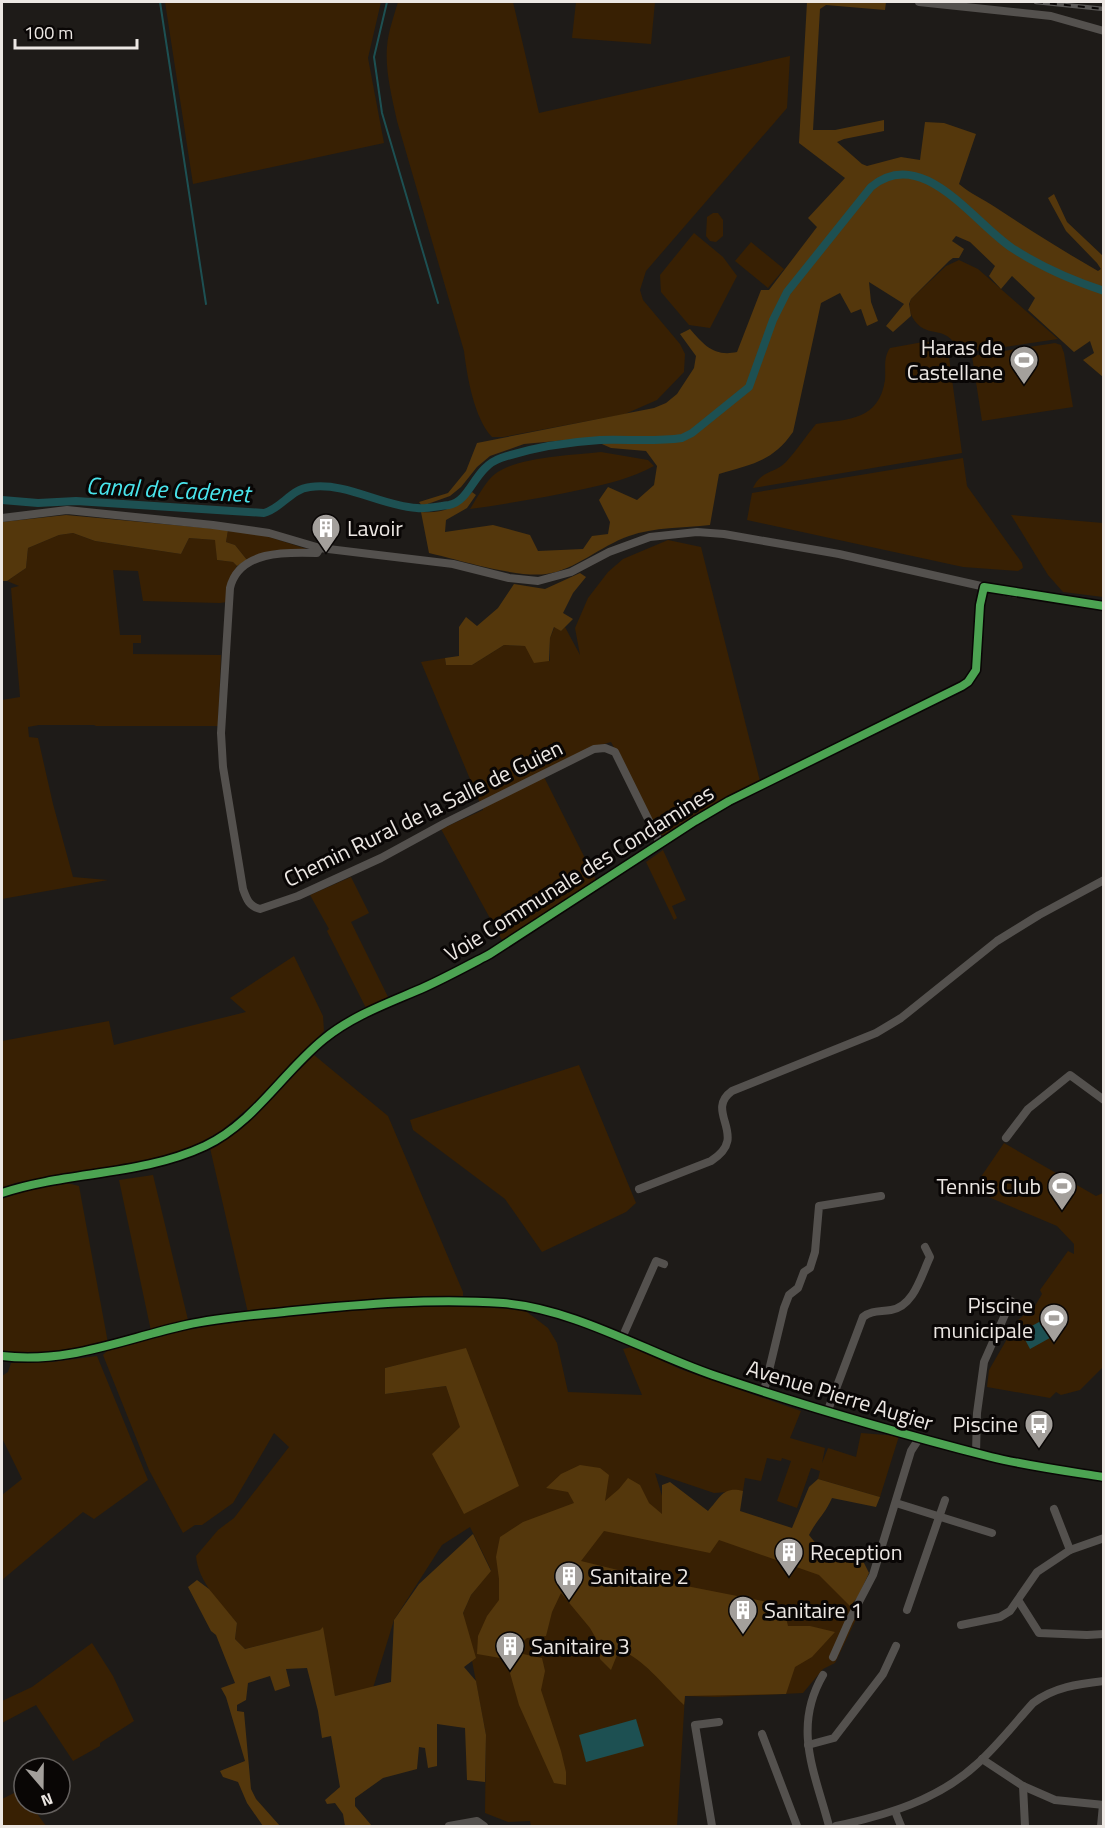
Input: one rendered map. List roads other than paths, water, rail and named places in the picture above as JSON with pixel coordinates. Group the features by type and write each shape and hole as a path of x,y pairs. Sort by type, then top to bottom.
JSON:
{"street":[{"path":"919,2 1051,16 1104,31"},
{"path":"2,518 67,510 213,525 269,533 320,548 453,564 509,578 538,581 571,572 609,552 650,537 697,532 724,534 828,552 984,587 1104,606"},
{"name":"Chemin Rural de la Salle de Guien","path":"320,548 317,553 283,552 249,563 236,573 230,588 221,757 243,890 247,902 260,909 320,886 381,858 445,823 594,749 605,748 615,752 660,843"},
{"name":"Voie Communale des Condamines","path":"2,1193 44,1182 155,1164 208,1144 226,1134 248,1115 323,1039 343,1025 490,954 660,843 732,800 968,682 977,664 980,605 984,587"},
{"path":"639,1189 719,1156 725,1149 728,1133 721,1110 722,1103 726,1095 732,1091 876,1034 925,999 997,941 1038,915 1104,880"},
{"path":"1006,1138 1028,1109 1070,1075 1104,1100"},
{"path":"764,1391 784,1308 789,1295 798,1288 804,1272 810,1268 815,1252 819,1206 881,1196"},
{"path":"828,1410 863,1317 869,1312 894,1310 906,1305 930,1257 925,1247"},
{"path":"622,1338 656,1262 664,1264"},
{"path":"976,1453 977,1413 984,1362 1011,1301"},
{"name":"Avenue Pierre Augier","path":"2,1356 56,1356 99,1349 186,1325 225,1319 393,1302 507,1304 531,1307 622,1338 709,1373 920,1437 976,1453 1104,1477"},
{"path":"833,1657 873,1575 912,1451 920,1437"},
{"path":"907,1610 945,1500"},
{"path":"896,1503 992,1533"},
{"path":"1054,1509 1070,1550"},
{"path":"961,1625 1000,1617 1010,1611 1037,1572 1070,1550 1104,1538"},
{"path":"1018,1600 1039,1633 1104,1634"},
{"path":"808,1745 834,1738 883,1674 897,1646"},
{"path":"823,1675 810,1705 806,1733 829,1827"},
{"path":"836,1827 850,1825 909,1806 949,1786 982,1759 1033,1703 1043,1696 1063,1687 1104,1681"},
{"path":"712,1827 695,1725 719,1722"},
{"path":"762,1734 797,1827"},
{"path":"982,1759 1023,1786 1055,1800 1103,1805 1101,1827"},
{"path":"1023,1786 1025,1827"},
{"path":"895,1811 901,1827"},
{"path":"449,1827 477,1821 484,1827"}],"water":[{"path":"1048,1317 1057,1334 1030,1349 1021,1332"},
{"path":"636,1719 644,1746 586,1762 579,1735"}],"waterway":[{"path":"160,2 206,304"},
{"path":"387,2 374,57 382,113 438,303"},
{"name":"Canal de Cadenet","path":"2,500 38,503 76,501 264,513 303,488 324,486 404,506 429,508 456,502 463,497 478,476 492,462 513,454 588,441 682,438 692,433 749,387 773,320 787,292 871,187 890,176 909,175 928,181 964,206 997,236 1023,255 1056,272 1104,291"}],"railway":[{"path":"1036,2 1104,9"}],"place":[{"name":"Haras de Castellane","path":"1024,386"},
{"name":"Lavoir","path":"326,554"},
{"name":"Tennis Club","path":"1062,1212"},
{"name":"Piscine municipale","path":"1054,1344"},
{"name":"Piscine","path":"1039,1450"},
{"name":"Reception","path":"789,1578"},
{"name":"Sanitaire 2","path":"569,1602"},
{"name":"Sanitaire 1","path":"743,1636"},
{"name":"Sanitaire 3","path":"510,1672"}]}
